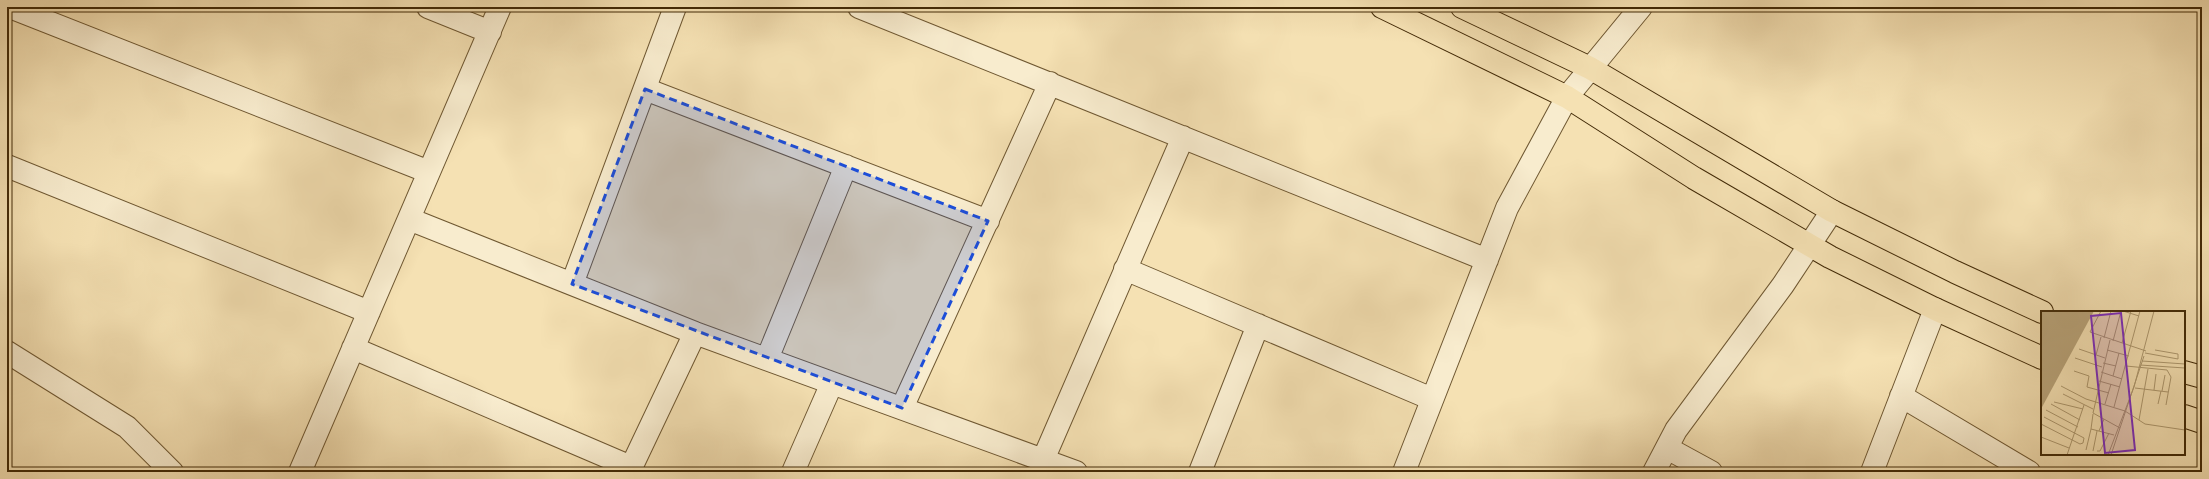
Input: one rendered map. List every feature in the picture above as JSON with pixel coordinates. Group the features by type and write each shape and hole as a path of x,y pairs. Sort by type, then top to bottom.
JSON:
{"main road":[{"path":"1382,7 1567,97 1694,178 1830,257 1936,310 2041,358"},
{"path":"1462,7 1590,68 1832,211 1955,272 2041,312"},
{"path":"2185,372 2202,378"},
{"path":"2185,416 2202,422"}],"street":[{"path":"10,7 429,172"},
{"path":"428,7 490,32"},
{"path":"300,472 500,7"},
{"path":"572,284 675,7"},
{"path":"859,7 1487,260"},
{"path":"1404,472 1507,208 1567,97 1641,7"},
{"path":"902,408 1050,83"},
{"path":"645,89 988,221"},
{"path":"1043,460 1183,137"},
{"path":"7,166 368,312"},
{"path":"767,359 846,166"},
{"path":"1654,472 1676,430 1783,285 1832,211"},
{"path":"409,219 695,332 1076,472"},
{"path":"1125,269 1432,398"},
{"path":"1872,472 1936,310"},
{"path":"1200,472 1258,325"},
{"path":"354,348 630,469 695,332"},
{"path":"7,352 126,427 172,472"},
{"path":"793,472 832,382"},
{"path":"1901,396 2024,470"},
{"path":"1667,448 1712,472"}],"highlighted area":[{"path":"645,89 988,221 902,408 572,284"}]}
